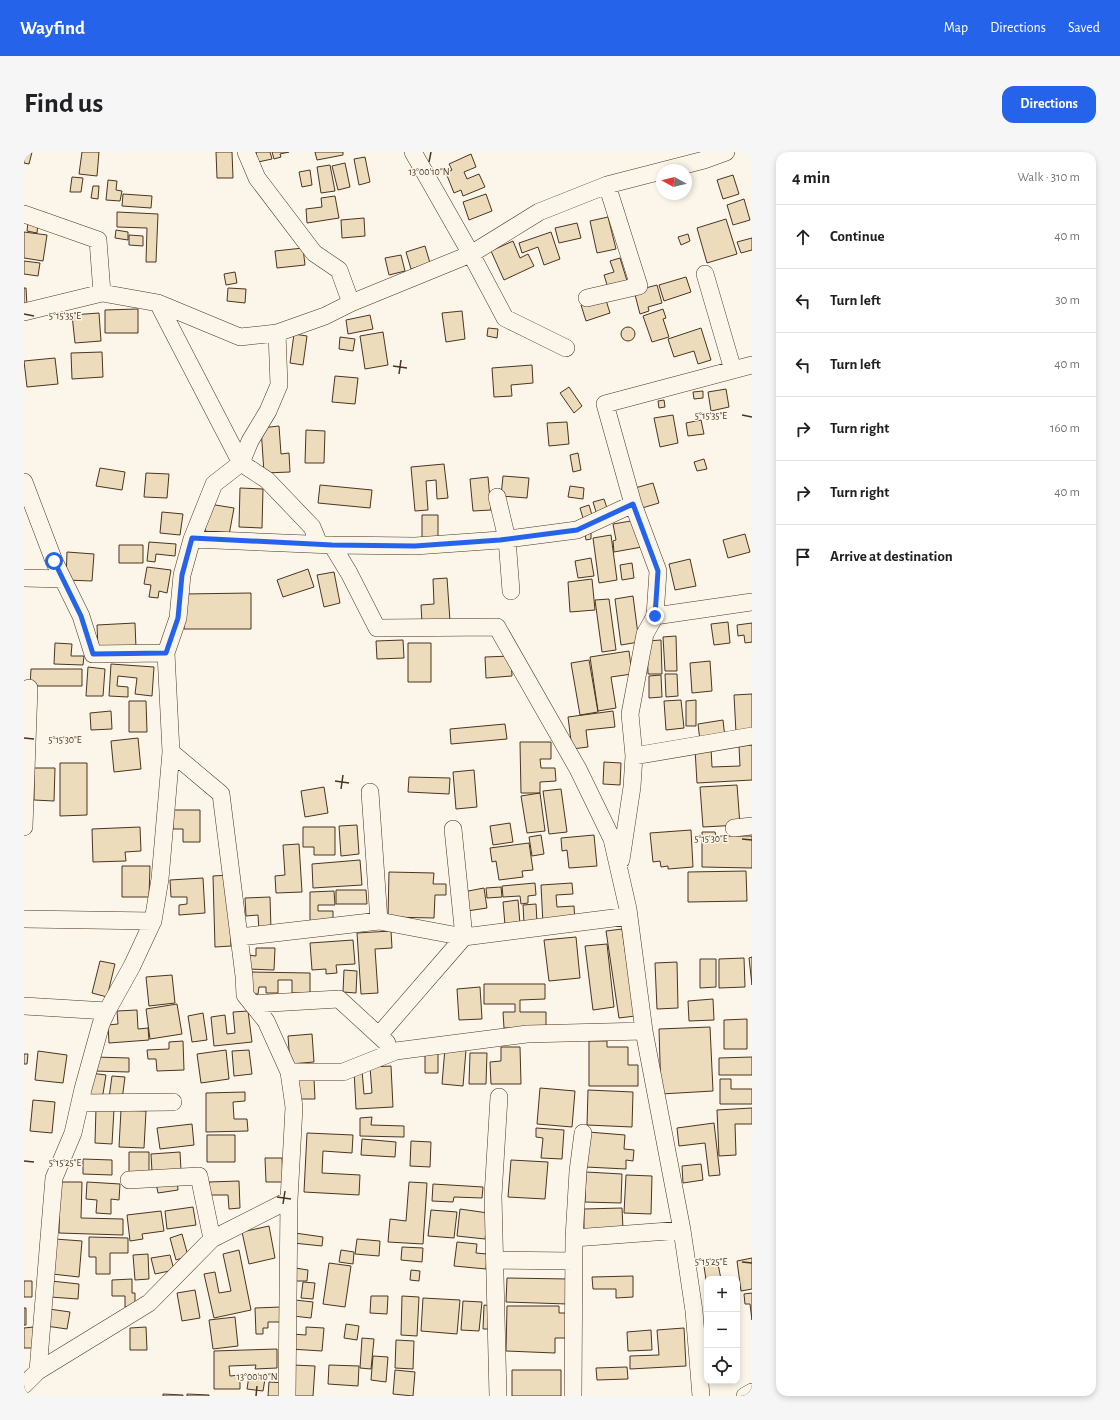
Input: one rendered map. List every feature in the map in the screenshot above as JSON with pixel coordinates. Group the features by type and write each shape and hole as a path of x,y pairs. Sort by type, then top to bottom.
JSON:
{"street":[{"path":"246,152 257,178 314,253 339,270 351,303"},
{"path":"413,152 471,254 505,318 566,348"},
{"path":"24,312 102,293 158,303 240,337 277,333 325,316 351,303 471,254 539,212 608,185 703,156 726,152"},
{"path":"587,298 639,286 608,185"},
{"path":"24,214 98,240 102,293"},
{"path":"705,274 734,370"},
{"path":"158,303 241,463 267,480 312,527 326,545 377,628 496,627 578,769 612,839 629,916 644,1031 682,1230 694,1311 701,1396"},
{"path":"38,1371 54,1178 73,1133 101,1024 106,1011 132,966 153,922 160,879 171,752 166,653 178,618 182,575 192,538 214,484 241,463 250,441 268,411 279,385 277,333"},
{"path":"619,871 632,787 634,756 630,714 645,634 655,616 658,571 633,504 605,404 752,365"},
{"path":"24,482 54,561 81,616 93,654 166,653"},
{"path":"497,498 507,539 511,591"},
{"path":"192,538 326,545 415,546 507,539 577,530 633,504"},
{"path":"24,578 63,579"},
{"path":"655,616 752,602"},
{"path":"24,827 29,688"},
{"path":"634,756 752,736"},
{"path":"171,752 221,794 240,937 245,995 266,1021 289,1072 294,1107 289,1200 287,1396"},
{"path":"370,792 379,921"},
{"path":"734,828 752,826"},
{"path":"379,1035 464,937 453,829"},
{"path":"240,937 379,921 464,937 629,916"},
{"path":"24,919 153,922"},
{"path":"252,1004 339,999 396,1051"},
{"path":"24,1006 106,1011"},
{"path":"289,1072 342,1072 396,1051 527,1034 644,1031"},
{"path":"498,1097 493,1196 498,1396"},
{"path":"80,1103 173,1102"},
{"path":"574,1396 574,1238 578,1171 583,1133"},
{"path":"129,1180 199,1176 212,1239"},
{"path":"24,1385 38,1371 149,1303 212,1239 289,1200"},
{"path":"574,1238 682,1230"},
{"path":"495,1260 574,1261"},
{"path":"745,1396 752,1392"}],"building":[{"path":"24,152 32,152 29,164 24,163"},
{"path":"82,152 99,152 97,176 79,174"},
{"path":"216,152 232,152 233,178 217,178"},
{"path":"256,152 270,152 272,159 258,162"},
{"path":"272,152 289,152 280,154 281,157 274,159"},
{"path":"315,152 343,152 343,155 317,160"},
{"path":"471,154 476,167 464,172 467,179 479,174 485,187 463,196 461,190 454,193 446,173 452,170 449,164"},
{"path":"365,157 370,182 359,185 354,159"},
{"path":"345,163 350,187 338,190 332,166"},
{"path":"330,165 335,191 321,193 317,167"},
{"path":"310,170 312,185 302,187 299,172"},
{"path":"733,175 739,194 723,199 717,180"},
{"path":"72,177 83,178 81,192 70,192"},
{"path":"108,180 117,181 116,190 122,191 120,201 106,200"},
{"path":"93,186 99,186 98,199 91,198"},
{"path":"123,194 152,196 151,208 122,206"},
{"path":"486,194 492,211 469,220 463,202"},
{"path":"335,196 339,218 307,223 306,209 322,207 321,198"},
{"path":"744,199 750,220 733,225 727,205"},
{"path":"117,212 158,214 156,262 146,262 147,228 117,227"},
{"path":"608,217 616,249 597,253 590,221"},
{"path":"364,218 365,236 342,238 341,220"},
{"path":"726,219 737,254 707,263 697,228"},
{"path":"28,222 38,223 37,233 27,231"},
{"path":"577,223 581,238 559,243 555,228"},
{"path":"116,230 128,232 128,240 115,238"},
{"path":"24,232 47,235 43,261 24,258"},
{"path":"551,232 560,259 544,265 538,247 522,253 519,243"},
{"path":"688,234 690,241 681,245 678,237"},
{"path":"129,235 143,236 143,246 129,245"},
{"path":"752,238 752,250 741,253 737,242"},
{"path":"513,241 520,258 528,254 534,266 504,280 491,251"},
{"path":"425,246 430,263 411,269 406,252"},
{"path":"303,248 305,265 277,268 275,251"},
{"path":"401,255 405,271 389,275 385,258"},
{"path":"620,258 628,284 609,291 604,275 614,272 610,261"},
{"path":"24,261 40,263 38,276 24,274"},
{"path":"235,272 237,283 226,285 224,274"},
{"path":"686,277 691,292 664,301 659,285"},
{"path":"657,285 662,303 648,307 649,311 640,314 634,291"},
{"path":"24,288 26,288 27,306 24,306"},
{"path":"228,288 246,289 245,303 227,301"},
{"path":"605,297 610,313 586,321 581,305"},
{"path":"138,309 138,333 105,333 105,310"},
{"path":"663,309 666,318 663,319 669,337 652,342 643,316"},
{"path":"462,311 465,339 446,342 442,313"},
{"path":"99,313 101,341 75,343 72,315"},
{"path":"370,315 373,329 348,334 346,320"},
{"path":"625,327 631,327 635,331 635,337 631,341 625,341 621,337 621,331"},
{"path":"488,328 498,329 497,338 487,336"},
{"path":"701,328 711,360 698,364 694,351 674,357 668,339"},
{"path":"383,332 388,365 365,369 360,336"},
{"path":"294,334 307,336 303,365 290,363"},
{"path":"340,337 355,339 353,351 339,349"},
{"path":"102,352 103,377 72,379 71,353"},
{"path":"55,358 58,384 27,387 24,361"},
{"path":"532,365 533,383 511,385 512,396 494,397 492,368"},
{"path":"335,376 358,378 355,404 332,402"},
{"path":"569,387 582,406 574,413 560,393"},
{"path":"726,389 729,407 711,411 708,392"},
{"path":"703,391 703,398 694,399 693,392"},
{"path":"664,400 665,407 659,408 658,401"},
{"path":"673,415 678,443 660,447 654,418"},
{"path":"701,420 704,434 688,436 686,423"},
{"path":"567,422 569,444 549,446 547,423"},
{"path":"279,426 281,454 289,453 290,472 264,473 261,428"},
{"path":"306,430 325,431 324,463 305,463"},
{"path":"578,453 581,470 573,472 570,455"},
{"path":"704,459 707,469 697,471 694,462"},
{"path":"444,464 448,498 437,499 436,480 426,481 428,510 415,511 411,467"},
{"path":"100,468 125,472 122,490 96,486"},
{"path":"146,473 169,474 167,498 144,497"},
{"path":"503,476 529,478 527,498 501,496"},
{"path":"488,477 491,510 473,511 470,479"},
{"path":"653,483 659,503 642,508 635,488"},
{"path":"320,485 372,490 370,508 318,503"},
{"path":"570,486 584,488 583,499 568,497"},
{"path":"240,488 263,489 262,528 239,527"},
{"path":"604,499 608,511 597,515 593,502"},
{"path":"209,504 234,508 229,535 205,531"},
{"path":"589,505 592,515 583,518 580,508"},
{"path":"162,512 183,514 180,535 160,533"},
{"path":"422,515 438,515 438,542 422,542"},
{"path":"637,520 642,547 614,552 613,541 616,540 613,524"},
{"path":"591,533 591,539 586,540 585,534"},
{"path":"745,534 750,552 728,558 723,540"},
{"path":"611,535 617,580 599,583 593,538"},
{"path":"149,542 176,544 175,556 156,554 155,562 147,561"},
{"path":"119,545 143,545 143,563 119,563"},
{"path":"67,552 94,554 92,581 66,580"},
{"path":"591,558 594,576 578,578 575,561"},
{"path":"690,559 696,586 675,590 669,564"},
{"path":"632,563 634,578 622,580 620,565"},
{"path":"147,567 171,570 167,593 159,591 158,598 149,597 151,585 144,584"},
{"path":"308,569 314,587 283,597 277,580"},
{"path":"334,572 340,603 324,607 317,575"},
{"path":"447,578 450,621 422,623 421,605 434,604 433,579"},
{"path":"592,579 595,610 570,612 568,582"},
{"path":"251,593 251,629 184,629 184,594"},
{"path":"633,596 639,642 621,645 615,599"},
{"path":"609,599 616,650 602,652 595,600"},
{"path":"728,622 730,643 714,645 711,624"},
{"path":"135,623 136,648 98,650 97,625"},
{"path":"752,623 752,642 745,643 744,635 738,636 737,625"},
{"path":"676,636 677,671 665,671 663,637"},
{"path":"403,640 404,658 377,659 376,641"},
{"path":"661,640 662,674 648,674 647,641"},
{"path":"55,643 72,644 71,656 84,656 83,665 54,664"},
{"path":"408,643 431,643 431,682 408,682"},
{"path":"629,651 632,674 611,677 616,708 598,711 590,657"},
{"path":"511,656 512,676 486,678 485,657"},
{"path":"589,660 598,712 580,715 571,663"},
{"path":"710,661 712,691 692,693 690,663"},
{"path":"111,664 154,667 152,696 135,694 137,678 118,676 117,686 128,687 128,697 109,696"},
{"path":"88,667 105,669 103,696 86,696"},
{"path":"31,669 82,669 82,686 30,686"},
{"path":"665,674 677,674 678,696 666,697"},
{"path":"661,675 662,697 649,698 649,676"},
{"path":"752,694 752,732 736,733 734,695"},
{"path":"681,700 684,728 666,730 664,701"},
{"path":"696,700 696,726 686,726 686,701"},
{"path":"129,701 146,701 147,732 129,732"},
{"path":"111,711 112,729 91,730 90,713"},
{"path":"613,711 615,727 586,730 588,747 572,749 568,717"},
{"path":"723,720 725,738 700,741 698,724"},
{"path":"505,724 507,739 451,744 450,729"},
{"path":"138,738 141,769 114,772 111,741"},
{"path":"520,742 551,742 551,759 540,759 541,768 555,768 556,781 540,782 540,793 521,793"},
{"path":"752,745 752,780 697,783 695,749 711,748 712,767 740,766 739,746"},
{"path":"604,762 621,763 620,785 603,784"},
{"path":"60,763 87,763 87,815 60,816"},
{"path":"34,768 55,768 54,801 34,800"},
{"path":"474,770 477,807 456,809 453,772"},
{"path":"409,777 450,778 449,794 408,792"},
{"path":"737,785 740,825 703,827 700,787"},
{"path":"324,787 328,813 305,817 301,791"},
{"path":"561,789 567,832 549,834 543,791"},
{"path":"540,793 545,831 527,833 521,796"},
{"path":"172,810 200,810 200,842 183,842 183,829 173,829"},
{"path":"510,823 513,842 493,845 490,826"},
{"path":"357,825 359,854 341,856 339,826"},
{"path":"140,827 141,851 125,852 126,861 93,862 92,829"},
{"path":"303,827 335,827 335,855 314,855 314,847 303,847"},
{"path":"691,830 693,867 668,869 668,866 661,867 660,861 653,862 650,833"},
{"path":"702,832 715,832 716,836 752,836 752,868 702,867"},
{"path":"541,835 544,854 532,856 529,837"},
{"path":"594,835 597,866 569,868 567,850 562,851 561,838"},
{"path":"529,843 533,870 522,871 523,877 499,880 496,861 492,862 490,848"},
{"path":"299,844 302,892 276,893 275,876 285,875 283,845"},
{"path":"360,860 362,885 313,888 312,864"},
{"path":"122,866 150,866 149,897 122,897"},
{"path":"746,871 747,901 688,902 688,872"},
{"path":"389,872 434,873 433,884 446,884 446,895 435,895 434,918 388,917"},
{"path":"229,875 231,946 215,947 213,876"},
{"path":"203,878 205,913 179,915 179,905 187,904 187,897 171,897 170,880"},
{"path":"535,883 536,895 528,896 528,903 521,904 520,896 503,897 502,886"},
{"path":"572,883 573,894 556,895 557,907 574,906 575,922 543,924 541,885"},
{"path":"501,887 502,897 487,898 486,888"},
{"path":"484,888 487,908 467,911 463,892"},
{"path":"336,890 366,890 367,904 336,904"},
{"path":"334,891 335,905 318,905 318,911 333,911 333,924 310,925 310,892"},
{"path":"270,897 271,930 259,931 258,915 246,916 245,898"},
{"path":"518,900 520,924 505,925 503,902"},
{"path":"536,904 537,922 524,923 523,905"},
{"path":"622,929 635,1016 619,1018 606,931"},
{"path":"391,931 392,948 375,949 378,993 361,994 357,933"},
{"path":"576,937 580,978 549,981 544,940"},
{"path":"353,940 355,964 336,965 337,973 326,974 326,969 312,970 310,943"},
{"path":"607,944 614,1007 593,1010 585,946"},
{"path":"256,948 275,948 274,970 248,969 248,955 256,956"},
{"path":"752,957 752,985 749,958"},
{"path":"744,958 745,987 719,988 719,959"},
{"path":"700,959 716,959 716,987 700,988"},
{"path":"100,961 115,964 107,997 92,993"},
{"path":"677,962 678,1008 657,1009 655,963"},
{"path":"344,970 357,971 356,993 343,992"},
{"path":"250,972 310,973 310,993 292,993 292,980 278,980 278,993 266,993 266,987 259,987 258,994 250,994"},
{"path":"172,975 175,1003 149,1006 146,977"},
{"path":"484,984 545,984 545,999 520,1000 520,1012 546,1012 546,1028 504,1028 503,1012 515,1012 515,1004 484,1004"},
{"path":"480,987 482,1019 459,1020 457,989"},
{"path":"713,999 714,1020 689,1021 688,1001"},
{"path":"177,1004 182,1034 150,1039 146,1009"},
{"path":"137,1010 138,1029 148,1028 149,1040 109,1043 108,1025 118,1024 117,1011"},
{"path":"248,1011 252,1042 214,1046 211,1017 225,1015 227,1034 235,1033 233,1012"},
{"path":"203,1013 207,1040 192,1042 188,1016"},
{"path":"747,1019 747,1049 724,1049 724,1020"},
{"path":"710,1027 713,1091 661,1094 659,1029"},
{"path":"312,1034 314,1062 290,1064 288,1036"},
{"path":"183,1041 184,1070 157,1071 156,1059 148,1059 147,1050 169,1049 169,1042"},
{"path":"589,1041 607,1041 607,1047 628,1047 628,1065 638,1065 638,1086 589,1086"},
{"path":"501,1047 520,1047 521,1084 491,1084 490,1062 501,1061"},
{"path":"445,1048 466,1050 463,1086 442,1084"},
{"path":"226,1050 229,1079 201,1083 197,1054"},
{"path":"249,1050 252,1074 234,1076 232,1051"},
{"path":"425,1050 438,1050 438,1073 425,1073"},
{"path":"38,1051 67,1055 63,1083 35,1080"},
{"path":"470,1053 487,1053 486,1084 469,1084"},
{"path":"24,1054 28,1054 27,1064 24,1064"},
{"path":"94,1057 129,1058 129,1072 94,1071"},
{"path":"752,1057 752,1075 719,1075 719,1058"},
{"path":"391,1066 393,1107 356,1109 354,1070 362,1070 364,1094 372,1093 370,1067"},
{"path":"90,1073 106,1075 102,1100 87,1098"},
{"path":"112,1076 125,1077 122,1100 109,1098"},
{"path":"314,1079 315,1099 296,1099 295,1080"},
{"path":"720,1079 731,1079 731,1089 752,1089 752,1104 720,1104"},
{"path":"540,1088 575,1091 572,1127 537,1124"},
{"path":"588,1090 633,1092 632,1127 587,1125"},
{"path":"245,1092 245,1101 233,1102 234,1119 247,1119 248,1131 206,1132 206,1093"},
{"path":"33,1100 55,1102 52,1133 30,1131"},
{"path":"96,1108 114,1109 112,1144 95,1143"},
{"path":"752,1108 752,1124 735,1124 736,1155 719,1156 717,1110"},
{"path":"121,1110 146,1111 144,1148 119,1147"},
{"path":"372,1117 371,1125 404,1126 404,1137 360,1136 360,1118"},
{"path":"714,1123 720,1175 709,1176 705,1143 679,1146 677,1128"},
{"path":"192,1124 194,1145 160,1149 157,1128"},
{"path":"536,1128 564,1130 562,1159 541,1158 543,1138 536,1137"},
{"path":"588,1132 625,1135 624,1149 634,1150 633,1161 626,1160 626,1169 586,1167"},
{"path":"307,1133 353,1135 352,1153 323,1151 322,1173 360,1175 359,1195 304,1192"},
{"path":"207,1135 235,1135 235,1162 207,1162"},
{"path":"362,1139 396,1142 395,1157 361,1155"},
{"path":"411,1141 431,1142 430,1167 410,1166"},
{"path":"129,1152 149,1152 149,1177 129,1177"},
{"path":"180,1152 181,1170 152,1172 151,1154"},
{"path":"265,1158 282,1158 283,1182 266,1182"},
{"path":"83,1159 112,1160 112,1175 83,1174"},
{"path":"511,1160 548,1162 545,1199 508,1197"},
{"path":"701,1164 703,1180 683,1183 682,1166"},
{"path":"586,1172 622,1174 621,1203 585,1202"},
{"path":"626,1175 652,1176 651,1214 624,1213"},
{"path":"177,1180 178,1190 158,1193 156,1183"},
{"path":"239,1181 240,1208 229,1209 228,1195 209,1195 209,1182"},
{"path":"60,1182 82,1182 81,1218 123,1219 123,1235 59,1233"},
{"path":"87,1182 120,1184 119,1200 111,1199 111,1214 96,1213 97,1200 86,1199"},
{"path":"409,1182 427,1183 423,1244 388,1242 390,1219 406,1221"},
{"path":"433,1184 483,1187 482,1198 454,1197 453,1202 432,1201"},
{"path":"193,1207 196,1225 167,1229 165,1211"},
{"path":"622,1208 623,1229 584,1230 584,1209"},
{"path":"460,1209 488,1213 485,1239 457,1236"},
{"path":"431,1210 457,1212 454,1238 428,1236"},
{"path":"161,1211 164,1231 142,1234 143,1239 130,1241 127,1215"},
{"path":"269,1226 275,1258 249,1264 242,1232"},
{"path":"295,1233 323,1237 322,1246 293,1243"},
{"path":"182,1234 188,1256 176,1260 170,1238"},
{"path":"89,1237 128,1238 128,1253 110,1253 110,1274 96,1274 96,1257 89,1257"},
{"path":"55,1239 82,1241 79,1277 52,1274"},
{"path":"357,1239 380,1241 379,1256 355,1254"},
{"path":"457,1242 477,1244 476,1253 487,1254 486,1269 454,1266"},
{"path":"402,1247 423,1248 422,1262 401,1260"},
{"path":"239,1250 251,1310 214,1318 204,1274 215,1272 219,1293 231,1291 223,1254"},
{"path":"341,1250 354,1252 353,1264 339,1262"},
{"path":"148,1254 149,1279 135,1280 133,1255"},
{"path":"170,1255 174,1270 155,1274 151,1258"},
{"path":"752,1258 752,1289 741,1291 737,1261"},
{"path":"329,1263 351,1266 345,1307 323,1304"},
{"path":"718,1264 720,1276 705,1276 704,1266"},
{"path":"295,1268 308,1270 307,1281 294,1281"},
{"path":"411,1270 420,1271 419,1281 410,1280"},
{"path":"633,1276 633,1297 616,1298 616,1289 593,1289 592,1277"},
{"path":"507,1278 569,1279 568,1304 506,1302"},
{"path":"132,1279 132,1293 135,1293 135,1307 125,1307 125,1296 112,1296 112,1280"},
{"path":"24,1281 32,1281 32,1297 24,1297"},
{"path":"51,1281 79,1284 78,1299 50,1297"},
{"path":"303,1282 315,1283 313,1299 301,1298"},
{"path":"195,1290 200,1318 182,1321 177,1293"},
{"path":"752,1293 752,1320 750,1304 745,1304 744,1294"},
{"path":"371,1296 388,1296 387,1314 370,1313"},
{"path":"402,1296 419,1297 417,1336 401,1335"},
{"path":"423,1298 460,1300 457,1334 421,1331"},
{"path":"295,1300 313,1302 311,1318 293,1316"},
{"path":"463,1301 482,1302 479,1331 461,1330"},
{"path":"484,1305 493,1306 493,1329 483,1329"},
{"path":"507,1306 559,1306 559,1313 567,1313 566,1338 555,1338 555,1353 506,1351"},
{"path":"281,1307 282,1322 268,1322 268,1328 263,1328 263,1334 256,1334 255,1308"},
{"path":"24,1308 26,1308 26,1325 24,1325"},
{"path":"49,1309 70,1312 67,1329 46,1326"},
{"path":"235,1317 238,1346 213,1349 209,1320"},
{"path":"346,1324 359,1326 357,1340 344,1338"},
{"path":"34,1327 35,1348 24,1348 24,1328"},
{"path":"146,1327 147,1350 130,1350 130,1328"},
{"path":"306,1327 324,1328 322,1351 290,1349 291,1334 306,1335"},
{"path":"684,1328 686,1366 630,1369 630,1356 659,1355 657,1330"},
{"path":"651,1330 652,1350 628,1351 627,1332"},
{"path":"362,1338 374,1339 371,1369 360,1368"},
{"path":"396,1340 414,1341 413,1369 395,1368"},
{"path":"277,1349 277,1368 255,1369 256,1365 229,1366 230,1376 240,1375 240,1389 214,1389 214,1351"},
{"path":"373,1356 388,1357 386,1382 371,1380"},
{"path":"293,1365 315,1366 313,1396 291,1396"},
{"path":"329,1365 359,1366 358,1386 328,1384"},
{"path":"627,1367 628,1379 597,1380 596,1368"},
{"path":"395,1370 415,1372 413,1396 393,1394"},
{"path":"512,1370 561,1370 561,1396 512,1396"},
{"path":"249,1376 265,1379 263,1391 247,1389"},
{"path":"269,1382 286,1383 285,1396 268,1396"},
{"path":"163,1394 183,1395 183,1396 163,1396"},
{"path":"187,1394 209,1395 209,1396 187,1396"}],"route":[{"path":"54,561 81,616 93,654 166,653 178,618 182,575 192,538 332,545 415,546 500,540 577,530 633,504 658,571 655,616"}]}
